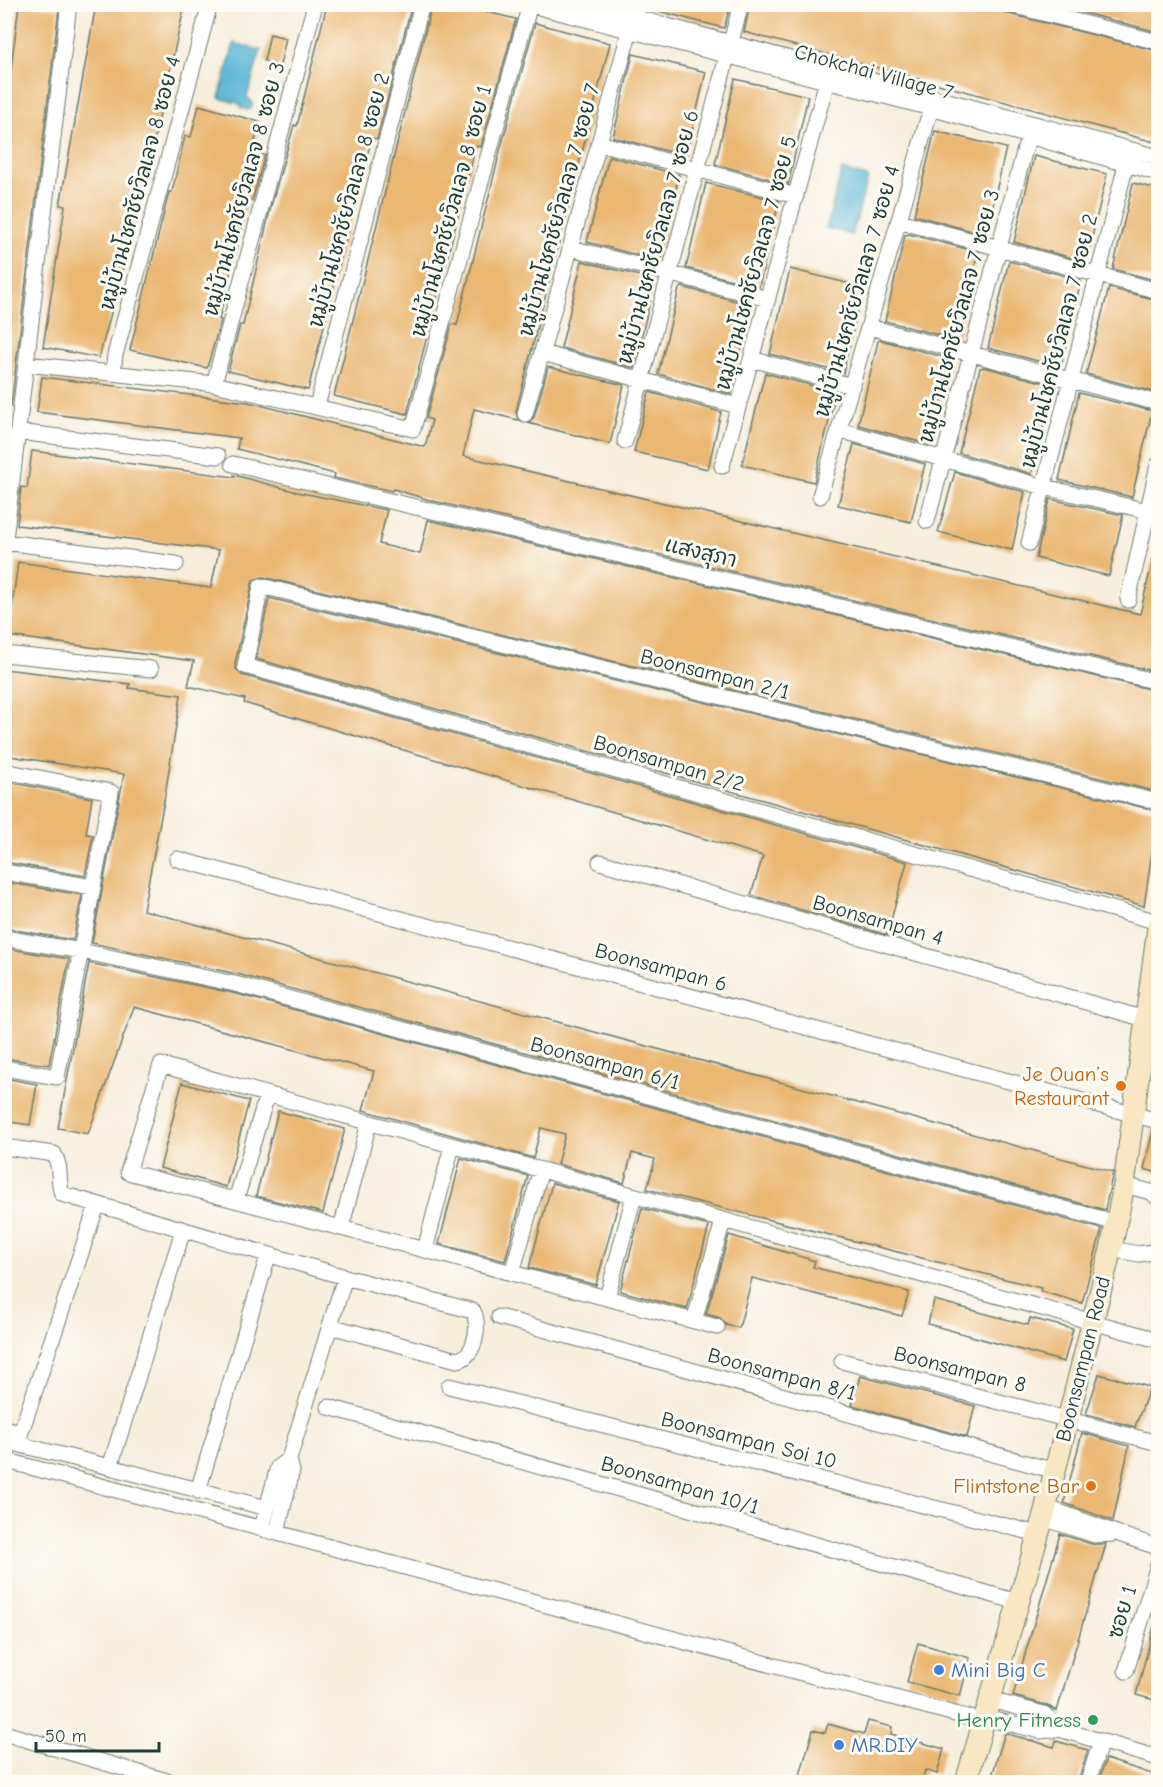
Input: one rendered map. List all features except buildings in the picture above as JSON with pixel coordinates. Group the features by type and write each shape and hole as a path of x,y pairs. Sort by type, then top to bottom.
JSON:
{"street":[{"path":"4,547 69,4"},
{"name":"หมู่บ้านโชคชัยวิลเลจ 8 ซอย 4","path":"113,373 118,343 210,4"},
{"name":"หมู่บ้านโชคชัยวิลเลจ 8 ซอย 3","path":"214,384 315,4"},
{"name":"หมู่บ้านโชคชัยวิลเลจ 8 ซอย 2","path":"317,406 422,4"},
{"name":"หมู่บ้านโชคชัยวิลเลจ 7 ซอย 6","path":"625,441 741,4"},
{"path":"1007,4 1158,42"},
{"name":"หมู่บ้านโชคชัยวิลเลจ 8 ซอย 1","path":"317,406 413,429 529,5"},
{"name":"Chokchai Village 7","path":"529,5 583,9 634,18 728,49 1128,156 1158,157"},
{"name":"หมู่บ้านโชคชัยวิลเลจ 7 ซอย 7","path":"525,414 634,18"},
{"name":"หมู่บ้านโชคชัยวิลเลจ 7 ซอย 5","path":"722,466 829,75"},
{"name":"หมู่บ้านโชคชัยวิลเลจ 7 ซอย 4","path":"820,496 933,103"},
{"name":"หมู่บ้านโชคชัยวิลเลจ 7 ซอย 3","path":"927,521 1030,130"},
{"path":"599,143 796,196"},
{"name":"Chokchai Village 7","path":"1128,156 1158,173"},
{"name":"หมู่บ้านโชคชัยวิลเลจ 7 ซอย 2","path":"1029,543 1128,156"},
{"path":"899,221 1158,291"},
{"path":"571,248 768,299"},
{"path":"869,327 1071,382 1158,403"},
{"path":"542,353 738,406"},
{"path":"751,359 852,386"},
{"path":"26,364 214,384 317,406"},
{"path":"839,430 1044,487 1148,512"},
{"path":"18,432 218,456"},
{"name":"แสงสุภา","path":"233,464 1158,682"},
{"path":"1128,600 1158,465"},
{"path":"5,542 176,564"},
{"name":"Boonsampan 2/1","path":"261,586 1158,802"},
{"name":"Boonsampan 2/2","path":"261,586 245,666 1158,922"},
{"path":"4,654 151,669"},
{"path":"4,771 111,792 57,1077 4,1068"},
{"name":"Boonsampan 6","path":"177,859 1158,1121"},
{"name":"Boonsampan 4","path":"600,862 1150,1015"},
{"path":"4,872 93,887"},
{"name":"Boonsampan Road","path":"966,1782 1042,1520 1111,1249 1124,1185 1150,1015 1158,927"},
{"name":"Boonsampan 6/1","path":"4,939 81,951 235,984 1117,1222"},
{"path":"717,1327 128,1172 160,1065 1158,1340"},
{"path":"236,1200 267,1095"},
{"path":"341,1228 369,1123"},
{"path":"425,1250 453,1146"},
{"path":"4,1147 54,1154 58,1161 59,1185 62,1194 268,1256 473,1311 477,1323 469,1354 464,1359 457,1360 330,1326"},
{"path":"512,1273 541,1170"},
{"path":"1124,1185 1151,1191 1158,1198"},
{"path":"607,1298 634,1196"},
{"path":"97,1205 17,1444 267,1508"},
{"path":"694,1321 723,1221"},
{"path":"110,1467 183,1230"},
{"path":"1111,1249 1139,1254 1158,1251"},
{"path":"198,1491 268,1256"},
{"path":"269,1530 292,1471 289,1459 345,1277"},
{"name":"Boonsampan 8/1","path":"499,1317 1055,1471"},
{"name":"Boonsampan 8","path":"842,1361 1158,1443"},
{"name":"Boonsampan Soi 10","path":"449,1386 1042,1520 1095,1535 1113,1534 1158,1547"},
{"name":"Boonsampan 10/1","path":"329,1407 1018,1602"},
{"path":"4,1428 21,1432"},
{"path":"269,1530 267,1508 278,1467 289,1459"},
{"path":"4,1460 987,1714 1040,1731 1059,1729 1158,1758"},
{"name":"ซอย 1","path":"1126,1671 1158,1565"},
{"path":"4,1734 170,1782"},
{"path":"1088,1782 1101,1741"}],"water":[{"path":"234,43 261,50 247,97 252,102 252,108 248,110 241,108 240,104 219,98"},
{"path":"842,170 868,177 852,235 826,228"}],"place":[{"name":"Je Ouan’s Restaurant","path":"1121,1086"},
{"name":"Flintstone Bar","path":"1091,1486"},
{"name":"Mini Big C","path":"939,1670"},
{"name":"Henry Fitness","path":"1093,1720"},
{"name":"MR.DIY","path":"839,1745"}]}
